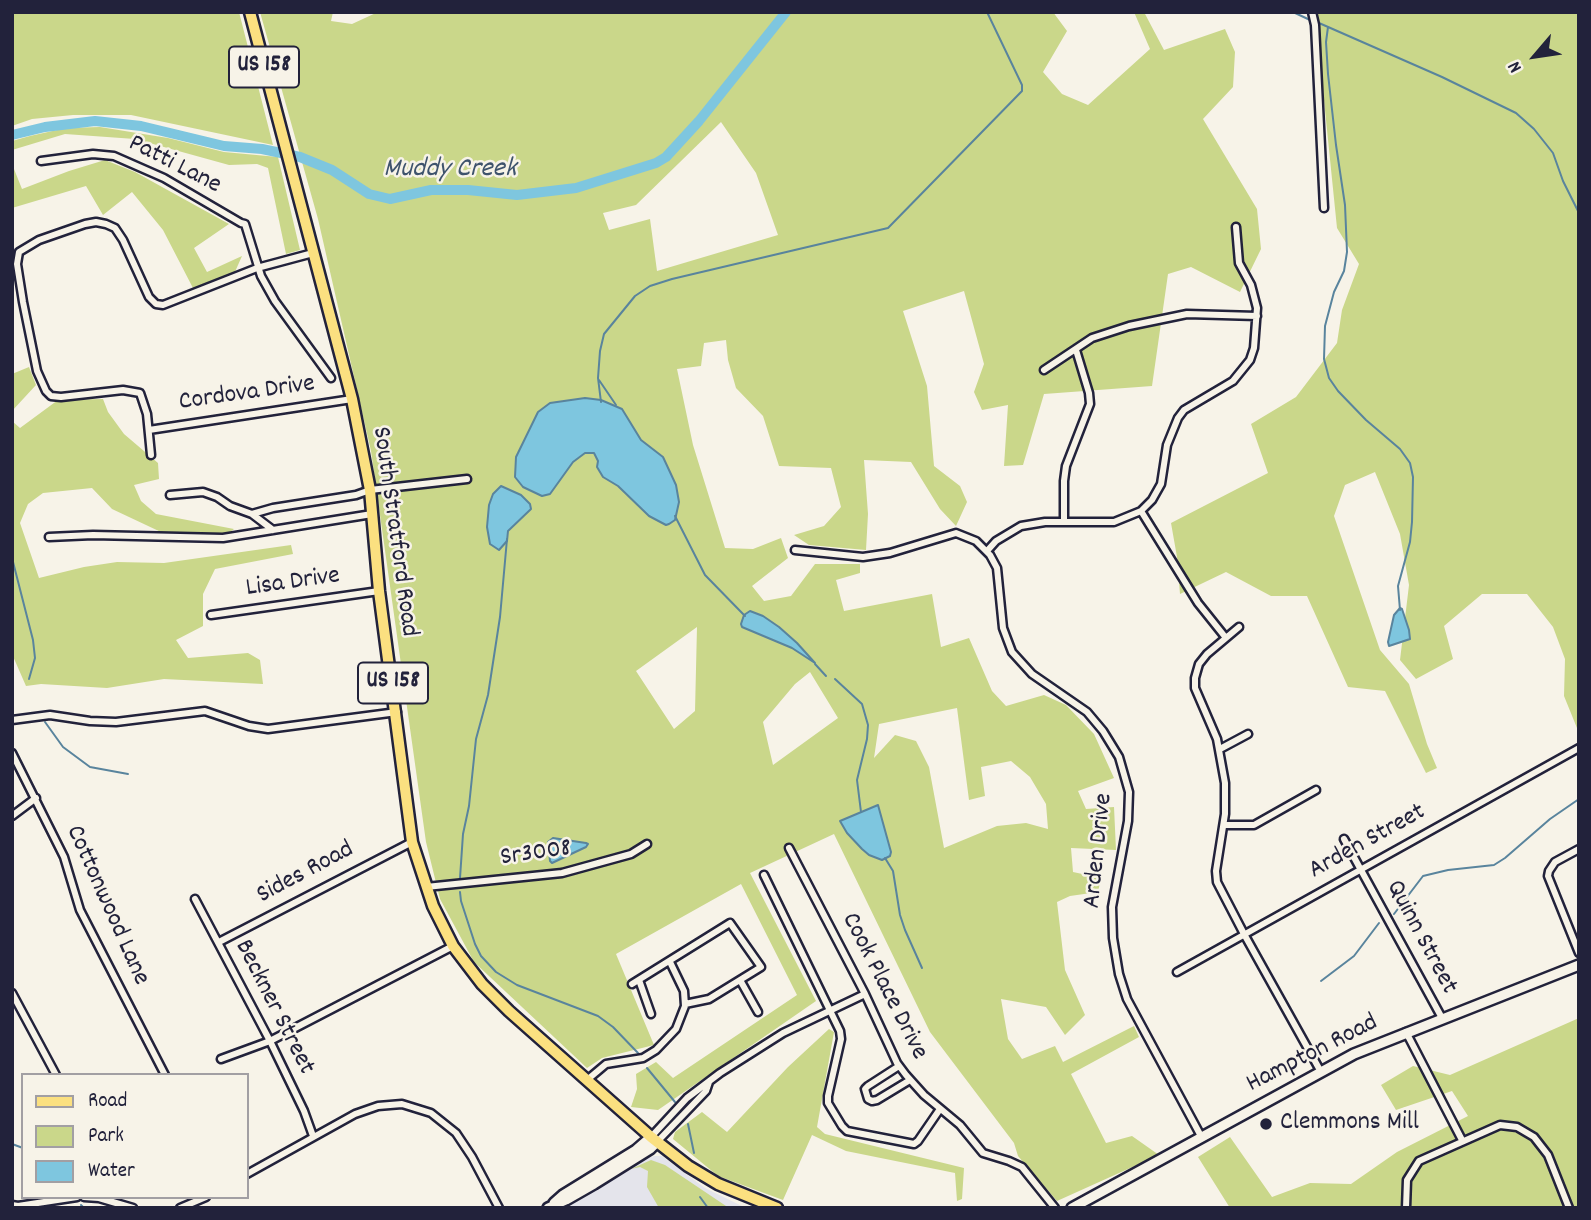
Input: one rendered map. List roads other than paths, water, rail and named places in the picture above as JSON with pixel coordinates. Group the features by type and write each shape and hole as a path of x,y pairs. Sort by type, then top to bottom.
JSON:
{"main road":[{"name":"South Stratford Road","path":"250,12 352,399 370,490 379,591 412,842 426,887 453,946 482,985 509,1012 654,1139"},
{"name":"Hampton Road","path":"1075,1207 1354,1054 1579,965"},
{"name":"US 158","path":"654,1139 710,1180 762,1206 777,1208"},
{"path":"549,1207 563,1195 654,1139"}],"street":[{"path":"1312,12 1315,25 1324,208"},
{"name":"Patti Lane","path":"41,161 93,154 114,156 164,178 245,224 257,268"},
{"path":"151,455 142,397 136,391 61,397 51,396 46,391 37,371 23,302 17,264 19,252 55,233 92,222 106,223 119,233 149,297 161,305 257,268 313,253"},
{"path":"795,550 863,557 890,553 956,533 976,541 987,551 996,541 1021,526 1063,522 1114,522 1141,511 1152,500 1161,484 1167,445 1178,418 1184,411 1233,381 1250,360 1257,316 1254,295 1240,263 1236,227"},
{"path":"257,268 275,301 331,378"},
{"path":"1044,370 1092,338 1108,332 1180,315 1257,316"},
{"path":"1063,522 1066,466 1090,404 1076,350"},
{"name":"Cordova Drive","path":"149,430 352,399"},
{"path":"252,514 273,508 356,495 370,490 467,479"},
{"path":"170,495 203,492 252,514 273,530"},
{"path":"1141,511 1198,603 1227,638"},
{"path":"49,537 223,538 372,514"},
{"name":"Arden Drive","path":"987,551 997,568 1003,628 1012,652 1032,674 1094,719 1114,747 1124,769 1129,792 1128,821 1112,916 1119,974 1127,999 1202,1138"},
{"name":"Lisa Drive","path":"211,615 379,591"},
{"path":"1239,627 1199,664 1195,678 1195,688 1220,749 1225,783 1224,825 1216,872 1217,882 1321,1072"},
{"path":"12,720 50,715 116,722 205,711 249,726 268,729 397,712"},
{"path":"1220,749 1248,734"},
{"name":"Arden Street","path":"1177,972 1579,748"},
{"name":"Cottonwood Lane","path":"12,752 64,857 80,910 164,1073"},
{"path":"1224,825 1254,825 1316,790"},
{"path":"12,816 36,798"},
{"name":"Quinn Street","path":"1344,839 1442,1018"},
{"name":"Sides Road","path":"219,942 412,842"},
{"name":"Sr3008","path":"426,887 562,873 631,854 648,844"},
{"name":"Cook Place Drive","path":"789,848 899,1066 910,1080 960,1125 983,1153 1022,1167 1055,1208"},
{"path":"1579,849 1555,862 1548,876 1579,953"},
{"path":"764,875 841,1039 828,1103 847,1131 914,1144 940,1109"},
{"name":"Beckner Street","path":"195,899 270,1041 304,1111 313,1136"},
{"path":"651,1014 636,982 730,923 761,967 709,999 685,1004"},
{"path":"220,1059 270,1041 453,946"},
{"path":"587,1080 606,1064 642,1058 656,1051 676,1029 685,1004 682,985 670,962"},
{"path":"740,980 758,1012"},
{"path":"12,993 54,1073"},
{"path":"654,1139 690,1101 706,1091 709,1082 783,1033 865,994"},
{"path":"1406,1032 1462,1140"},
{"path":"899,1066 865,1089 868,1099 877,1100 910,1080"},
{"path":"248,1173 355,1114 394,1103 420,1108 456,1133 499,1208"},
{"path":"1406,1208 1407,1180 1419,1161 1500,1125 1517,1127 1534,1137 1548,1155 1569,1208"},
{"path":"16,1206 63,1199"},
{"path":"180,1208 201,1199"},
{"path":"116,1201 133,1208"}],"water":[{"path":"585,398 601,400 622,409 641,440 663,457 676,485 679,502 675,520 666,525 649,516 618,486 603,477 597,467 598,461 594,453 585,453 573,462 550,494 542,496 523,487 515,477 516,457 538,412 550,403"},
{"path":"501,486 521,495 531,509 508,531 507,541 499,550 490,544 487,527 489,505 493,494"},
{"path":"1400,608 1410,639 1389,646 1394,615"},
{"path":"750,611 779,627 815,663 792,648 742,627 744,615"},
{"path":"878,805 891,852 890,856 882,860 862,849 840,821"},
{"path":"553,838 588,844 552,863 548,842"}],"waterway":[{"name":"Muddy Creek","path":"12,135 45,127 95,121 141,126 224,146 262,149 300,157 332,170 369,194 390,199 431,190 468,190 517,195 576,188 656,163 666,157 699,121 786,12"},
{"path":"601,402 598,378 604,334 635,296 650,286 888,228 1022,91 1022,85 987,12"},
{"path":"1293,12 1310,20"},
{"path":"1319,23 1516,113 1534,129 1553,153 1579,213"},
{"path":"1328,27 1328,74 1345,205 1347,252 1344,271 1334,292 1325,326 1324,359 1329,378 1338,391 1400,449 1410,463 1413,477 1412,522 1410,542 1398,586 1400,610"},
{"path":"599,380 616,405"},
{"path":"675,516 705,575 745,616"},
{"path":"460,878 476,739 488,695 500,617 507,539"},
{"path":"12,558 33,640 35,658 29,679"},
{"path":"815,664 826,676"},
{"path":"835,679 862,704 868,725 857,780 861,812"},
{"path":"45,722 63,747 90,767 128,774"},
{"path":"1394,914 1423,876 1448,870 1494,865 1579,799"},
{"path":"885,858 893,871 905,930 922,968"},
{"path":"460,892 475,944 481,956 496,972 517,985 598,1016 613,1027 638,1053"},
{"path":"1321,981 1354,956 1379,923"},
{"path":"647,1068 675,1102"},
{"path":"688,1124 694,1153"},
{"path":"12,1144 21,1147"},
{"path":"700,1197 708,1208"},
{"path":"81,1205 84,1208"}],"place":[{"name":"Clemmons Mill","path":"1266,1124"}]}
